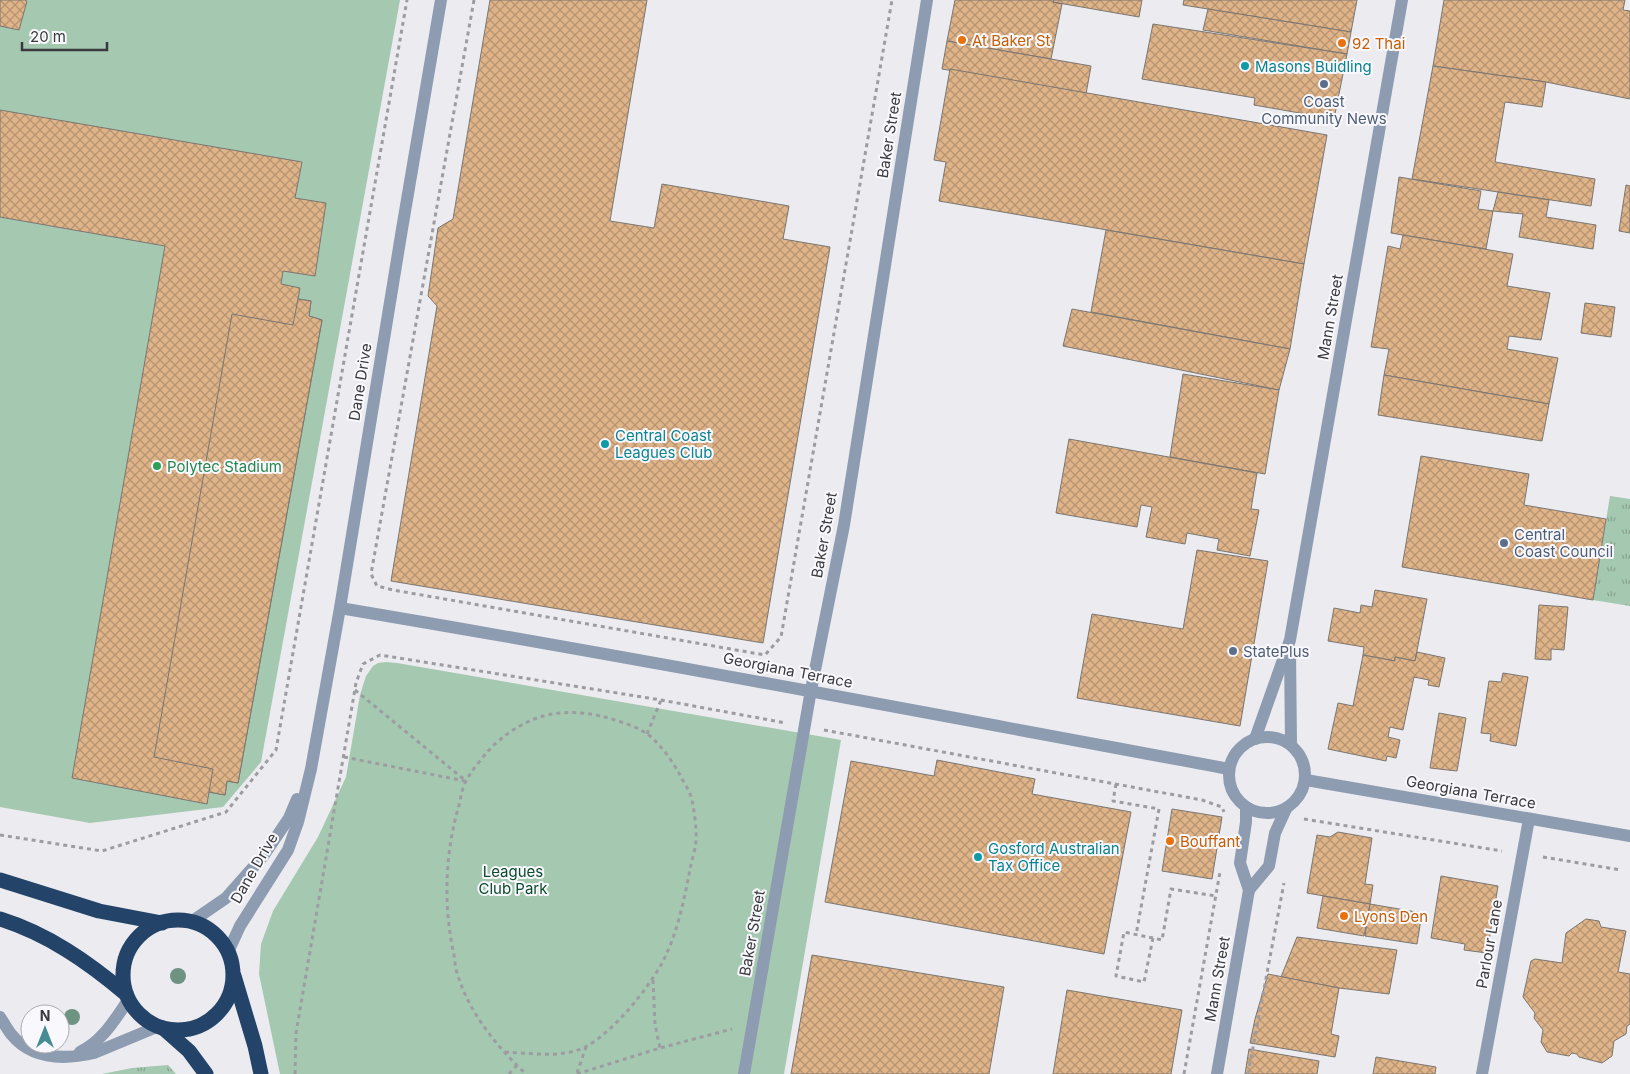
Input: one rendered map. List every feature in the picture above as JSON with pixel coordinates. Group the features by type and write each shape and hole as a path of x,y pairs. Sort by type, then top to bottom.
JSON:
{"highway":[{"path":"0,880 99,911 162,923"},
{"path":"0,919 20,926 64,948 104,975 128,997 140,1016 151,1023 161,1027 180,1030 197,1027 212,1019 223,1007 231,991 233,975 232,963 228,952 219,939 206,928 192,922 176,920 162,923 146,931 134,944 126,959 123,977 128,997"},
{"path":"233,975 255,1046 261,1074"},
{"path":"161,1027 189,1051 206,1074"}],"street":[{"name":"Dane Drive","path":"228,952 240,926 288,850 298,822 311,769 340,608 441,0"},
{"name":"Baker Street","path":"744,1074 811,690 844,525 927,0"},
{"name":"Mann Street","path":"1256,739 1290,640 1402,0"},
{"name":"Georgiana Terrace","path":"340,608 478,630 811,690 1229,769"},
{"name":"Mann Street","path":"1290,640 1291,745"},
{"path":"1273,737 1283,740 1298,752 1306,770 1306,780 1296,802 1286,809 1275,813 1263,814 1251,810 1240,803 1233,793 1229,781 1229,769 1233,758 1240,748 1256,739 1273,737"},
{"name":"Dane Drive","path":"192,922 226,898 264,855 289,818 311,769"},
{"name":"Georgiana Terrace","path":"1306,780 1630,836"},
{"name":"Mann Street","path":"1217,1074 1249,890 1240,863 1246,822 1246,807"},
{"name":"Mann Street","path":"1249,890 1269,866 1275,833 1286,809"},
{"name":"Parlour Lane","path":"1482,1074 1529,819"},
{"path":"66,1057 92,1045 107,1030 128,997"},
{"path":"0,1017 11,1034 19,1042 42,1055 55,1058 94,1053 161,1027"}],"path":[{"path":"0,835 102,851 226,812 276,750 407,0"},
{"path":"474,0 371,574 377,586 393,590 764,655 781,637 892,0"},
{"path":"294,1074 296,1033 356,683 363,664 380,655 661,700 1202,800 1222,807 1225,814"},
{"path":"355,690 466,781"},
{"path":"647,734 661,700"},
{"path":"505,1052 564,1054 586,1047 608,1031 635,1002 663,961 674,935 686,892 696,838 691,796 672,760 647,734 618,720 587,713 561,712 538,718 515,728 493,745 466,781 452,830 447,875 447,909 450,940 459,979 480,1023 505,1052 526,1074"},
{"path":"344,757 466,781"},
{"path":"1116,784 1113,800 1159,808 1136,935"},
{"path":"1302,818 1621,870"},
{"path":"1184,1074 1220,871"},
{"path":"1248,1074 1284,882"},
{"path":"1153,938 1144,982 1116,976 1124,932 1136,935 1153,938 1162,940 1171,889 1216,896"},
{"path":"652,979 655,1024 660,1048"},
{"path":"577,1074 660,1048 752,1025"},
{"path":"577,1074 586,1047"},
{"path":"510,1074 517,1065"}],"green space":[{"name":"Polytec Stadium","path":"0,0 400,0 261,762 223,807 90,823 0,807"},
{"path":"1610,496 1630,499 1630,606 1593,600"},
{"name":"Leagues Club Park","path":"386,662 841,740 784,1074 280,1074 259,974 261,944 273,911 318,837 346,777 360,695 366,676 373,666"},
{"path":"168,1065 176,1074 102,1074 132,1068"}],"building":[{"path":"0,0 27,1 19,30 0,26"},
{"name":"Central Coast Leagues Club","path":"490,0 647,0 610,221 654,228 662,184 789,206 783,239 830,247 763,643 391,581 437,306 428,296 438,228 453,219"},
{"path":"955,0 1054,0 1053,2 1062,4 1051,59 947,41"},
{"path":"1054,0 1142,0 1139,17 1053,2"},
{"path":"1184,0 1357,0 1351,32 1183,5"},
{"path":"1444,0 1625,0 1623,10 1630,11 1630,99 1546,82 1433,66"},
{"path":"1208,9 1351,32 1347,54 1203,30"},
{"name":"Masons Buidling","path":"1153,24 1347,54 1334,119 1254,105 1255,98 1142,79"},
{"path":"947,41 1091,66 1086,94 942,69"},
{"path":"1433,66 1546,82 1542,107 1505,102 1495,162 1595,179 1591,206 1412,179"},
{"path":"950,69 1327,135 1304,264 939,201 946,162 934,160"},
{"path":"0,110 302,162 295,198 326,203 315,276 283,271 281,284 300,288 298,299 311,301 309,316 322,320 238,783 227,781 225,795 209,792 207,804 72,778 165,246 0,217"},
{"path":"1399,177 1481,191 1478,209 1493,211 1486,249 1391,233"},
{"path":"1626,185 1630,186 1630,233 1619,231"},
{"path":"1498,192 1549,200 1546,217 1596,225 1593,249 1519,237 1523,214 1493,211"},
{"path":"1106,230 1304,264 1290,349 1091,312"},
{"path":"1403,235 1513,254 1507,286 1550,293 1541,340 1509,336 1507,349 1558,358 1549,404 1384,375 1389,349 1371,347 1388,246 1400,249"},
{"path":"298,299 311,301 309,316 322,320 238,783 227,781 225,795 209,792 213,769 154,757 232,314 293,325"},
{"path":"1585,303 1615,307 1611,337 1581,333"},
{"path":"1072,309 1290,349 1279,390 1063,346"},
{"path":"1183,374 1279,390 1265,474 1170,457"},
{"path":"1384,375 1549,404 1542,441 1378,415"},
{"path":"1069,439 1257,473 1251,509 1259,510 1250,556 1217,550 1219,539 1187,533 1185,544 1146,537 1152,507 1141,505 1137,527 1056,513"},
{"name":"Central Coast Council","path":"1421,456 1529,474 1524,505 1606,519 1593,600 1402,567"},
{"path":"1197,550 1268,561 1240,726 1077,698 1092,614 1183,629"},
{"path":"1375,590 1427,599 1415,661 1395,657 1395,661 1363,655 1364,647 1328,641 1334,608 1360,613 1361,605 1372,607"},
{"path":"1539,605 1568,607 1564,650 1551,649 1551,660 1535,659"},
{"path":"1417,652 1445,658 1439,687 1428,685 1429,680 1414,677 1403,730 1390,727 1388,737 1400,740 1396,758 1387,756 1386,761 1328,749 1338,703 1353,706 1363,655 1395,661 1395,657 1415,661"},
{"path":"1503,673 1528,677 1516,746 1490,741 1491,734 1481,733 1489,681 1501,682"},
{"path":"1439,713 1466,718 1457,771 1430,768"},
{"name":"Gosford Australian Tax Office","path":"937,760 1035,779 1032,794 1131,812 1104,954 825,902 851,761 934,776"},
{"path":"1172,809 1222,817 1212,879 1162,871"},
{"path":"1338,832 1372,838 1365,884 1373,885 1370,904 1307,893 1317,835 1330,837"},
{"path":"1441,876 1498,886 1487,953 1464,950 1465,944 1431,938"},
{"name":"Lyons Den","path":"1323,896 1370,904 1364,936 1317,928"},
{"path":"1370,904 1422,913 1417,944 1365,936"},
{"path":"1586,919 1599,921 1601,927 1626,931 1618,972 1630,974 1630,1024 1627,1026 1626,1034 1614,1041 1612,1056 1602,1063 1579,1057 1577,1054 1572,1053 1569,1056 1547,1052 1541,1042 1543,1030 1534,1018 1535,1013 1523,997 1531,961 1535,959 1562,963 1566,933"},
{"path":"1297,937 1397,950 1389,994 1339,988 1281,977"},
{"path":"812,955 1004,987 989,1074 791,1074"},
{"path":"1268,974 1339,988 1331,1034 1339,1036 1335,1057 1250,1043"},
{"path":"1067,990 1182,1010 1171,1074 1053,1074"},
{"path":"1249,1049 1319,1061 1317,1074 1245,1074"},
{"path":"1376,1057 1436,1067 1435,1074 1373,1074"}],"place":[{"name":"At Baker St","path":"962,40"},
{"name":"92 Thai","path":"1342,43"},
{"name":"Masons Buidling","path":"1245,66"},
{"name":"Coast Community News","path":"1324,84"},
{"name":"Central Coast Leagues Club","path":"605,444"},
{"name":"Polytec Stadium","path":"157,466"},
{"name":"Central Coast Council","path":"1504,543"},
{"name":"StatePlus","path":"1233,651"},
{"name":"Bouffant","path":"1170,841"},
{"name":"Gosford Australian Tax Office","path":"978,857"},
{"name":"Lyons Den","path":"1344,916"}]}
